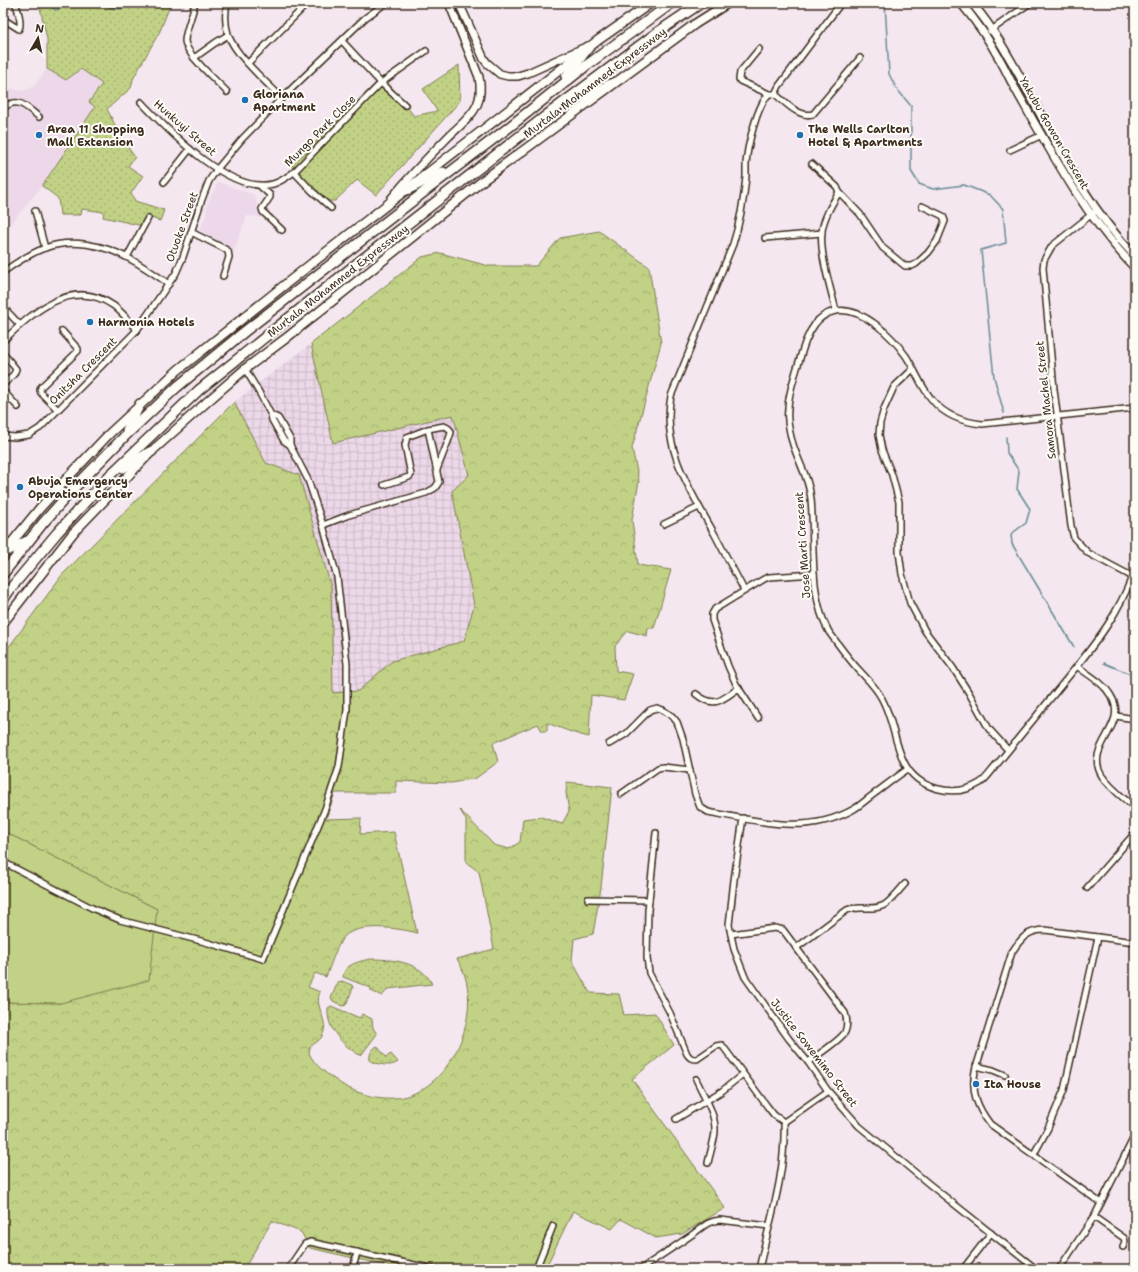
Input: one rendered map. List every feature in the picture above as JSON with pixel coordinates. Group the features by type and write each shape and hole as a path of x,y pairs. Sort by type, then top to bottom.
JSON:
{"highway":[{"path":"3,553 40,508 72,473 140,404 178,370 597,41 651,3"},
{"name":"Murtala Mohammed Expressway","path":"3,574 75,487 124,437 177,387 212,357 508,128 587,64 672,3"},
{"name":"Murtala Mohammed Expressway","path":"3,600 11,588 57,533 109,476 198,390 552,111 655,34 701,3"},
{"name":"Murtala Mohammed Expressway","path":"3,623 73,533 152,451 245,369 285,339 486,178 694,24 728,3"},
{"path":"557,88 588,48"},
{"path":"552,111 615,82"},
{"path":"407,190 460,164"},
{"path":"124,437 140,404"},
{"path":"109,476 152,451"},
{"path":"3,553 30,540"}],"main road":[{"path":"383,208 413,173 472,112 477,104 481,84 449,3"},
{"path":"459,3 484,59 500,74 518,76 528,73 597,41"},
{"name":"Yakubu Gowon Crescent","path":"961,3 1000,59 1014,88 1066,179 1090,215 1124,258 1135,268"},
{"name":"Yakubu Gowon Crescent","path":"972,3 992,30 1074,174 1097,210 1135,256"}],"street":[{"path":"3,19 19,29 20,26 15,3"},
{"path":"227,3 226,23 228,35 236,50 282,98"},
{"path":"248,63 308,3"},
{"name":"Otuoke Street","path":"137,330 176,273 209,181 217,169 242,139 282,98 365,18 386,3"},
{"path":"775,94 779,86 841,3"},
{"path":"984,35 1030,3"},
{"path":"194,7 185,41 194,58 228,92"},
{"path":"194,58 228,35"},
{"path":"342,41 381,83 406,105"},
{"path":"758,49 740,72 740,81 769,94 775,94 799,112 809,115 813,114 860,58"},
{"name":"Mungo Park Close","path":"217,169 233,179 247,184 260,186 272,185 280,182 294,172 381,83 426,51"},
{"path":"744,590 699,507 676,460 668,422 670,402 673,392 733,244 738,226 751,134 763,100 769,94"},
{"path":"3,108 8,104 15,102 20,103 39,118"},
{"name":"Hunkuyi Street","path":"141,102 168,130 217,169"},
{"path":"1010,150 1042,135"},
{"path":"164,182 190,149"},
{"path":"812,164 837,187 839,192 860,214 883,248 905,266 912,266 916,264 928,252 937,241 945,221 943,216 922,206"},
{"path":"294,172 331,208"},
{"path":"260,186 270,195 262,209 263,212 282,230"},
{"path":"839,192 832,203 824,222 822,232 822,250 836,311 858,314 879,326 906,356 925,391 934,402 948,414 966,421 982,424 1135,408"},
{"name":"Samora Machel Street","path":"1097,210 1052,246 1044,260 1043,268 1058,416 1071,526 1074,538 1088,553 1134,578"},
{"path":"35,211 45,248"},
{"path":"127,257 148,218"},
{"path":"191,232 228,251 229,257 223,276"},
{"path":"765,238 822,232"},
{"path":"3,272 20,260 45,248 71,243 88,244 127,257 169,284"},
{"path":"3,341 34,314 64,297 77,295 90,296 100,299 113,306 126,317 137,330"},
{"path":"3,307 20,325"},
{"name":"Jose Marti Crescent","path":"836,311 824,315 819,319 806,338 790,390 787,411 790,435 808,484 811,497 814,574 818,602 824,625 882,698 892,722 900,755 908,769 915,776 932,787 945,791 961,790 980,783 994,768 1101,636 1134,578"},
{"name":"Onitsha Crescent","path":"3,436 15,437 29,435 40,428 137,330"},
{"path":"58,410 41,393 40,390 41,387 78,351 78,349 62,331"},
{"path":"3,353 16,370 3,385"},
{"path":"913,368 894,387 889,396 880,423 879,435 882,450 892,475 899,502 898,552 902,574 910,603 925,631 954,668 989,729 1008,750"},
{"path":"3,862 92,908 120,920 263,959 325,809 339,767 347,710 347,664 337,577 323,525 308,480 290,445 290,439 278,418 272,415 245,369"},
{"path":"3,392 18,406"},
{"path":"384,485 412,474 405,446 406,439 410,435 444,426 448,427 451,433 437,471"},
{"path":"323,525 349,515 431,491 435,488 439,482 428,429"},
{"path":"664,524 699,507"},
{"path":"758,718 739,688 728,666 712,620 712,616 715,609 769,576 814,574"},
{"path":"1077,666 1106,688 1115,705 1116,716 1100,747 1098,762 1102,775 1110,785 1135,808"},
{"path":"696,694 704,700 715,702 739,688"},
{"path":"609,744 626,734 650,710 653,708 660,708 672,716 677,722 695,794 700,807 708,812 786,824 803,825 824,822 856,808 908,769"},
{"path":"1116,716 1135,719"},
{"path":"622,794 658,768 663,767 690,770"},
{"name":"Justice Sowemimo Street","path":"743,818 734,880 730,925 734,949 745,977 788,1039 808,1062 828,1091 859,1126 1036,1269"},
{"path":"1087,888 1135,833"},
{"path":"656,834 649,900 647,958 649,973 670,1013 687,1054 693,1059 696,1059 716,1046 722,1045 774,1115 784,1122"},
{"path":"796,948 847,910 854,908 876,908 884,906 905,884"},
{"path":"588,899 649,900"},
{"path":"731,934 779,928 783,930 845,1013 847,1021 845,1032 842,1036 808,1062"},
{"path":"1101,1203 990,1124 976,1100 973,1081 976,1066 1012,952 1019,940 1026,934 1038,930 1046,930 1135,942"},
{"path":"1034,1154 1048,1128 1064,1090 1098,937"},
{"path":"976,1066 993,1070 1005,1075"},
{"path":"676,1119 722,1090 743,1074"},
{"path":"696,1078 707,1100 714,1121 715,1131 708,1163"},
{"path":"784,1122 828,1091"},
{"path":"759,1269 780,1180 783,1155 784,1122"},
{"path":"1059,1269 1094,1217 1135,1135"},
{"path":"1094,1217 1124,1238 1125,1241 1123,1248"},
{"path":"641,1269 713,1220 769,1226"},
{"path":"536,1269 553,1226"},
{"path":"963,1269 991,1233"},
{"path":"288,1269 305,1244 310,1242 433,1269"},
{"path":"353,1269 357,1252"}],"shaded area":[{"path":"47,69 66,80 81,69 102,84 89,102 95,107 42,186 3,233 3,201 10,194 3,188 3,84 8,88 23,91 33,87"},
{"path":"218,182 254,195 261,217 247,216 233,253 200,230 206,215 207,205"},
{"path":"311,344 333,443 453,415 469,475 452,492 474,605 464,641 392,661 358,691 333,694 331,587 299,475 266,463 234,402"}],"green space":[{"path":"39,3 171,3 160,31 133,79 131,88 107,109 123,141 135,157 128,166 143,176 131,193 135,201 164,210 160,221 151,218 146,227 103,217 104,212 82,209 81,215 60,215 58,198 42,186 95,107 89,102 102,84 81,69 66,80 47,69 47,39"},
{"path":"459,65 460,101 376,195 357,180 335,201 327,201 291,166 383,76 414,116 437,111 423,89"},
{"path":"599,231 649,267 661,343 632,448 639,481 632,520 638,565 671,570 654,628 648,628 647,636 628,631 615,646 616,671 633,674 624,700 591,695 589,737 573,733 547,723 547,731 542,731 538,724 493,743 498,762 476,778 452,783 396,781 396,793 335,793 326,819 361,818 360,834 394,832 417,933 400,929 367,928 349,933 343,938 336,951 326,977 315,973 308,987 320,992 318,998 324,1025 324,1031 321,1038 310,1047 309,1053 317,1065 329,1075 345,1086 362,1094 382,1098 401,1097 410,1095 427,1086 442,1072 454,1055 462,1036 467,1016 468,996 465,976 457,959 494,949 479,872 466,862 466,820 460,810 494,845 509,849 520,842 523,819 541,817 562,824 569,811 566,793 567,782 612,787 601,887 593,934 574,939 572,961 590,993 619,994 624,1015 655,1013 674,1045 632,1079 725,1208 682,1234 656,1238 621,1219 612,1229 573,1211 545,1269 401,1269 310,1248 301,1232 272,1221 244,1269 3,1269 3,1002 61,1003 157,909 3,831 3,655 62,575 234,402 266,463 299,475 331,587 333,693 358,691 392,661 464,641 474,605 452,491 469,475 453,415 333,443 311,344 422,257 440,253 489,266 536,266 560,238"},
{"path":"3,831 157,909 149,980 61,1003 3,1002"},
{"path":"371,959 397,961 414,966 427,977 432,984 388,989 382,996 371,991 371,988 343,977 349,966"},
{"path":"342,981 352,985 353,988 346,1005 343,1006 333,1001 331,998 338,982"},
{"path":"331,1006 360,1018 362,1014 372,1019 373,1028 377,1034 362,1054 359,1055 337,1036 328,1016 328,1008"},
{"path":"377,1046 386,1057 391,1054 398,1062 388,1065 370,1061 371,1052"}],"waterway":[{"path":"48,3 55,10 68,6 72,3"},
{"path":"107,3 110,7 120,9 131,3"},
{"path":"885,3 889,74 896,88 911,106 911,171 919,184 933,189 964,185 990,195 1003,209 1006,243 981,250 994,377 1004,413"},
{"path":"1006,437 1007,453 1019,471 1017,489 1030,509 1026,523 1011,534 1012,544 1074,647"},
{"path":"1104,663 1135,676"}],"place":[{"name":"Gloriana Apartment","path":"245,100"},
{"name":"Area 11 Shopping Mall Extension","path":"39,135"},
{"name":"The Wells Carlton Hotel & Apartments","path":"800,135"},
{"name":"Harmonia Hotels","path":"90,322"},
{"name":"Abuja Emergency Operations Center","path":"20,487"},
{"name":"Ita House","path":"976,1084"}]}
